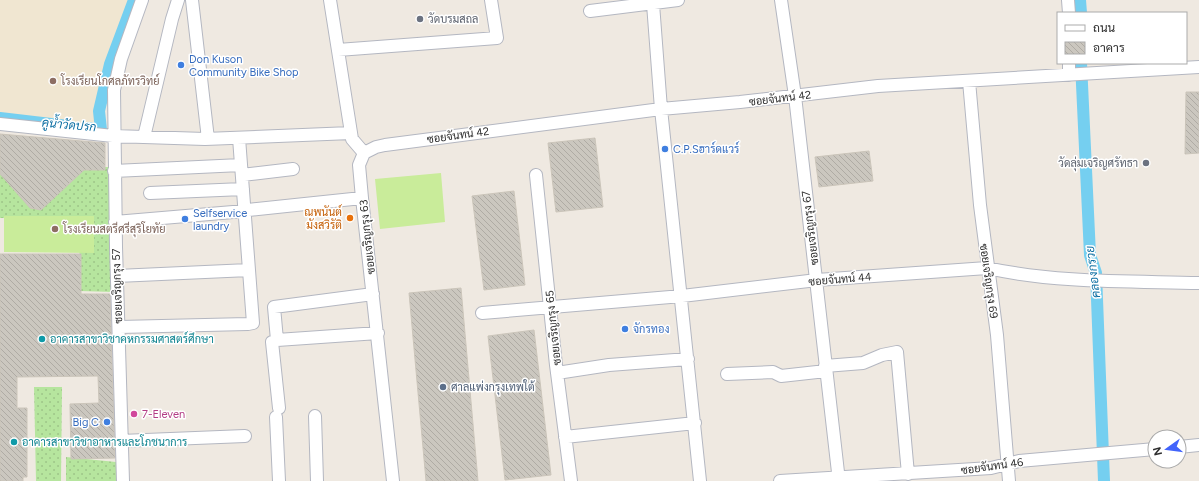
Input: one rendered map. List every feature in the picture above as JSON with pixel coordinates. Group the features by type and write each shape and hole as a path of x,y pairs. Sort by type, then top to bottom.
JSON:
{"street":[{"name":"ซอยเจริญกรุง 57","path":"123,481 113,136 114,90 121,59 142,0"},
{"path":"144,137 172,19 178,0"},
{"path":"192,0 208,139"},
{"path":"330,0 352,139 364,153"},
{"path":"338,50 497,38 491,0"},
{"path":"590,11 678,0"},
{"name":"ซอยเจริญกรุง 67","path":"781,0 795,96 839,479"},
{"path":"1068,0 1069,12"},
{"path":"653,4 660,110 682,296 700,481"},
{"path":"1069,64 1070,75"},
{"name":"ซอยจันทน์ 42","path":"364,153 376,147 385,145 660,110 878,86 1199,68"},
{"name":"ซอยเจริญกรุง 69","path":"969,81 987,268 997,335 1008,465 1008,481"},
{"path":"0,124 113,136 208,139 351,133"},
{"path":"119,327 253,323 246,211 239,138"},
{"name":"ซอยเจริญกรุง 63","path":"364,153 359,165 393,481"},
{"path":"114,171 293,169"},
{"name":"ซอยเจริญกรุง 65","path":"536,175 557,373 571,481"},
{"path":"150,193 243,189"},
{"path":"115,222 246,211 362,198"},
{"name":"ซอยจันทน์ 44","path":"482,313 682,296 817,280 987,268 1007,273 1106,281 1199,283"},
{"path":"117,276 249,270"},
{"path":"277,340 274,307 373,294"},
{"path":"279,481 278,412 272,342 277,340 378,333"},
{"path":"727,374 774,372 781,376 863,363 882,355 897,352 905,477"},
{"path":"557,373 609,365 688,359"},
{"path":"315,416 317,481"},
{"path":"565,437 695,423"},
{"path":"121,441 245,436"},
{"path":"1187,446 1199,445"},
{"name":"ซอยจันทน์ 46","path":"780,481 905,477 991,468 1008,465 1019,461 1147,450"}],"shaded area":[{"name":"โรงเรียนโกศลภัทรวิทย์","path":"0,0 131,0 113,52 99,109 97,132 0,121"}],"green space":[{"path":"0,167 108,167 113,292 80,291 79,219 0,218"},
{"path":"441,173 445,222 380,229 375,179"},
{"path":"4,216 94,216 94,253 4,252"},
{"path":"34,387 62,387 61,481 36,481"},
{"path":"66,457 116,462 116,481 66,481"}],"building":[{"path":"1186,92 1199,92 1199,153 1185,154"},
{"path":"0,134 105,143 105,170 84,170 41,210 30,208 0,174"},
{"path":"595,138 603,207 556,212 548,143"},
{"path":"869,151 873,181 819,187 815,157"},
{"path":"514,191 525,285 484,290 472,196"},
{"path":"0,254 81,254 81,294 110,294 115,458 71,459 70,404 99,403 98,376 17,377 17,408 27,408 27,477 23,477 23,481 0,481"},
{"name":"ศาลแพ่งกรุงเทพใต้","path":"461,288 478,481 426,481 409,293"},
{"path":"534,330 551,475 505,480 488,336"}],"waterway":[{"name":"คูน้ำวัดปรก","path":"87,128 101,130 99,111 110,64 134,0"},
{"name":"คลองกรวย","path":"1080,0 1081,12"},
{"name":"คลองกรวย","path":"1081,64 1090,255 1096,273 1104,481"},
{"name":"คูน้ำวัดปรก","path":"0,118 68,126"}],"place":[{"name":"วัดบรมสถล","path":"420,19"},
{"name":"Don Kuson Community Bike Shop","path":"181,65"},
{"name":"โรงเรียนโกศลภัทรวิทย์","path":"53,81"},
{"name":"C.P.Sฮาร์ดแวร์","path":"665,149"},
{"name":"วัดลุ่มเจริญศรัทธา","path":"1146,163"},
{"name":"ณพนันต์ มังสวิรัติ","path":"350,218"},
{"name":"Selfservice laundry","path":"185,219"},
{"name":"โรงเรียนสตรีศรีสุริโยทัย","path":"55,229"},
{"name":"จักรทอง","path":"625,329"},
{"name":"อาคารสาขาวิชาคหกรรมศาสตร์ศึกษา","path":"42,339"},
{"name":"ศาลแพ่งกรุงเทพใต้","path":"443,387"},
{"name":"7-Eleven","path":"134,414"},
{"name":"Big C","path":"107,422"},
{"name":"อาคารสาขาวิชาอาหารและโภชนาการ","path":"14,442"}]}
